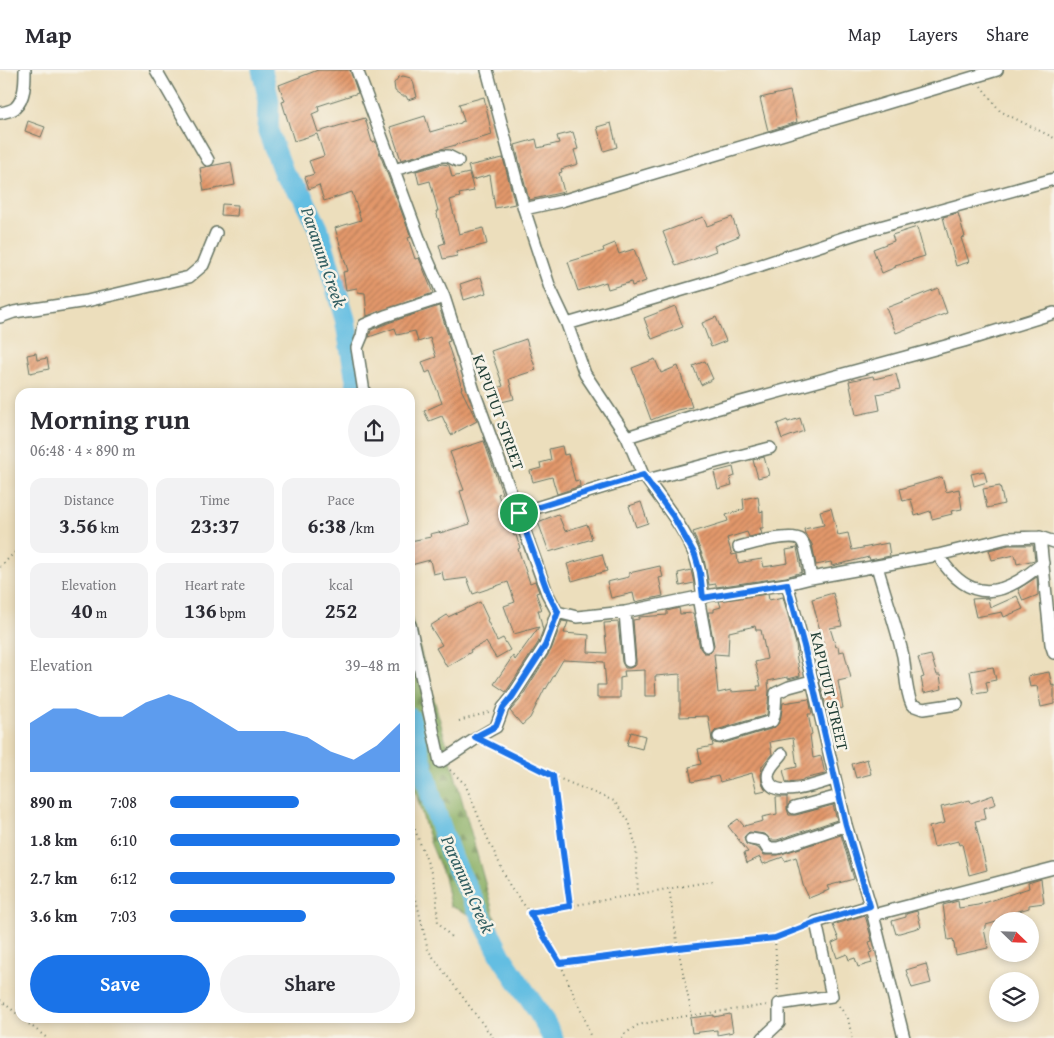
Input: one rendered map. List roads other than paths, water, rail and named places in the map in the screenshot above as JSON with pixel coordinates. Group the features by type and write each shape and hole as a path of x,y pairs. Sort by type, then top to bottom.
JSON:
{"street":[{"path":"0,114 14,108 20,102 26,84 25,70"},
{"path":"156,70 208,160"},
{"name":"KAPUTUT STREET","path":"357,70 423,249 444,296 474,391 548,593 558,612"},
{"path":"487,70 524,209 550,288 567,324 585,374 627,437 645,478 673,516 695,555 700,572 707,646"},
{"path":"524,209 562,201 998,70"},
{"path":"394,170 441,156 448,156 458,161"},
{"path":"567,324 713,281 858,233 1054,179"},
{"path":"0,317 14,312 87,301 188,277 203,265 216,233"},
{"path":"363,388 357,348 364,325 444,296"},
{"path":"627,437 712,410 964,341 1054,313"},
{"path":"519,513 645,478 770,448"},
{"path":"739,547 789,536 798,538 802,540 811,578"},
{"path":"415,648 440,762 462,749 475,737 496,726 503,708 545,646 558,612 577,617 625,612 938,556 1007,538 1040,537 1054,542"},
{"path":"1040,537 1051,644 1054,653"},
{"path":"938,556 953,576 968,586 982,591 992,591 1018,582 1043,562"},
{"path":"877,566 902,652 908,696 912,705 924,709 957,704"},
{"name":"KAPUTUT STREET","path":"787,584 804,646 834,780 872,911 904,1038"},
{"path":"625,612 629,661"},
{"path":"719,737 772,721 775,717 774,704 776,693 811,681"},
{"path":"782,754 768,776 769,783 775,789 795,789 834,780"},
{"path":"794,808 839,796"},
{"path":"751,839 763,841 767,848 778,848 846,825"},
{"path":"763,1038 780,1023 779,1004 832,996 816,922 872,911 1054,868"}],"waterway":[{"name":"Paranum Creek","path":"262,70 269,101 268,131 284,174 302,195 318,228 345,319 357,388"},
{"name":"Paranum Creek","path":"415,737 434,807 451,856 501,956 539,1013 553,1038"}]}
